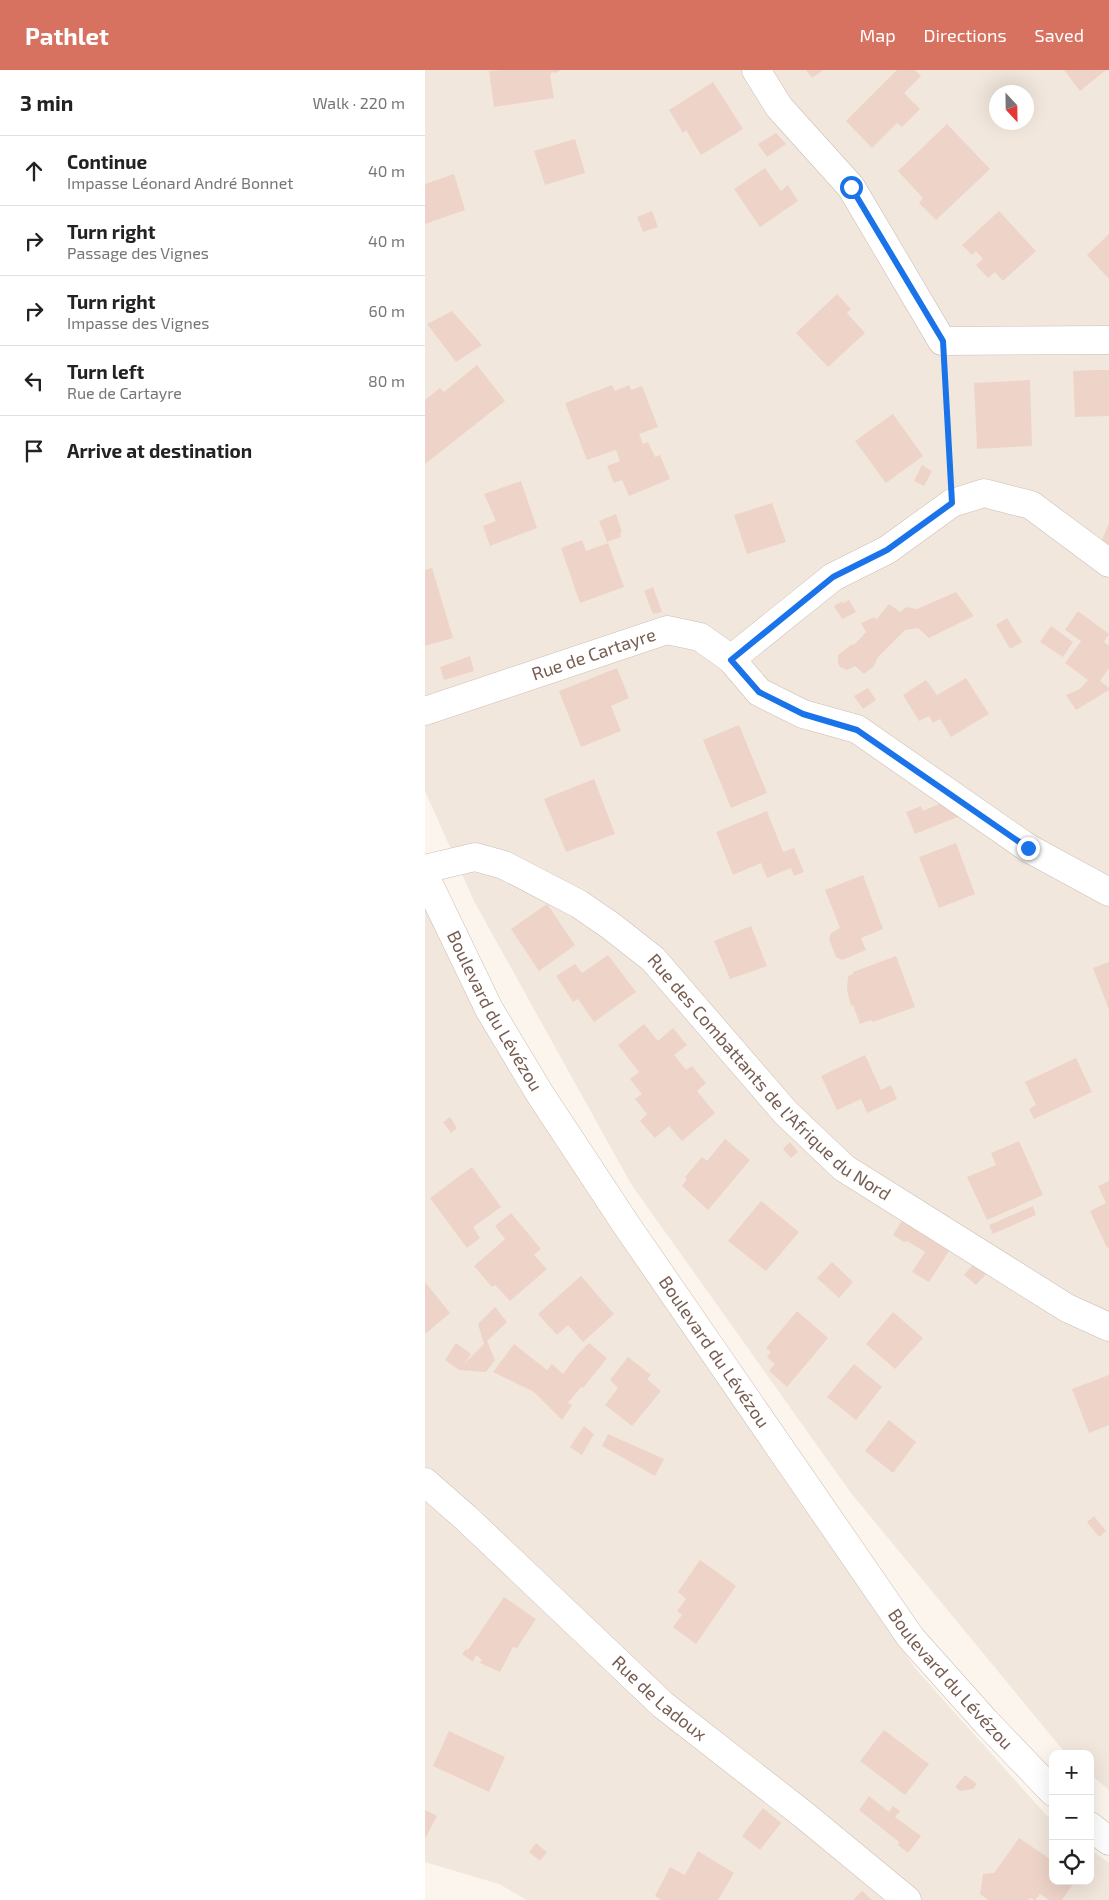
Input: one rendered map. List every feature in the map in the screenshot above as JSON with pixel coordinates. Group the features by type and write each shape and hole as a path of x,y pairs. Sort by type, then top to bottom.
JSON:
{"street":[{"path":"756,70 779,108 851,187 943,341 1109,340"},
{"path":"731,660 833,577 887,550 952,503 984,492 1031,505 1109,563"},
{"name":"Rue de Cartayre","path":"425,711 667,630 700,637 731,660 759,692 803,714 857,730 1028,848 1109,892"},
{"name":"Rue des Combattants de l'Afrique du Nord","path":"425,869 475,857 504,865 579,904 653,959 786,1113 844,1168 1067,1308 1109,1327"},
{"name":"Boulevard du Lévézou","path":"425,876 489,1009 540,1094 625,1223 911,1638 986,1722 1049,1788"},
{"name":"Rue de Ladoux","path":"425,1482 663,1705 804,1815 907,1900"},
{"path":"1094,1829 1109,1841"}],"path":[{"path":"943,341 952,503"}],"shaded area":[{"path":"425,70 1109,70 1109,1790 1094,1777 1094,1750 1062,1749 851,1493 631,1184 474,901 425,791"},
{"path":"425,895 493,1037 612,1229 915,1668 1049,1817 1049,1885 1094,1885 1094,1852 1109,1863 1109,1900 527,1900 499,1884 425,1862"}],"building":[{"path":"562,70 555,73 552,72 550,75 554,98 494,107 489,71"},
{"path":"806,70 823,70 812,78"},
{"path":"897,70 915,70 921,76 904,93 920,109 902,127 897,123 872,148 846,121"},
{"path":"1064,70 1106,70 1080,91"},
{"path":"713,82 743,129 701,155 686,130 683,133 669,110"},
{"path":"947,124 990,169 936,220 919,203 923,198 898,171"},
{"path":"776,133 786,144 767,157 758,144"},
{"path":"575,139 585,173 545,185 534,151"},
{"path":"765,168 781,191 788,185 798,201 760,227 734,189"},
{"path":"454,174 465,210 425,224 425,184"},
{"path":"652,211 658,227 643,232 637,217"},
{"path":"999,211 1036,251 1003,281 995,272 988,278 976,265 983,259 976,251 972,255 962,245"},
{"path":"1109,234 1109,279 1087,255"},
{"path":"837,294 851,309 847,313 865,333 828,367 796,333"},
{"path":"452,311 482,345 456,362 427,324"},
{"path":"477,365 505,401 425,464 425,400 440,388 444,392"},
{"path":"1109,370 1109,416 1075,417 1073,371"},
{"path":"1030,380 1032,446 977,449 974,383"},
{"path":"612,385 615,391 629,385 631,390 642,386 658,427 639,434 643,444 648,442 655,457 660,455 670,479 629,496 622,480 614,483 607,466 620,461 616,450 587,460 565,403"},
{"path":"893,414 923,456 886,483 855,441"},
{"path":"922,465 932,471 924,486 914,481"},
{"path":"521,481 537,528 490,546 483,526 496,521 484,494"},
{"path":"772,503 786,542 747,554 734,515"},
{"path":"616,514 622,532 620,533 621,537 607,542 599,521"},
{"path":"1109,523 1109,549 1100,545"},
{"path":"582,540 586,551 608,543 624,587 580,603 561,548"},
{"path":"432,568 453,638 425,646 425,570"},
{"path":"653,587 662,612 653,614 644,591"},
{"path":"956,592 974,616 929,638 918,628 905,630 878,657 874,666 864,674 855,666 847,670 840,667 838,655 855,644 866,632 861,623 875,617 876,620 889,604 900,612 906,607 917,609"},
{"path":"849,600 856,612 842,619 834,606"},
{"path":"1078,611 1109,634 1104,642 1109,646 1109,668 1100,681 1109,690 1076,710 1066,695 1080,689 1088,680 1065,663 1081,641 1065,630"},
{"path":"1007,618 1022,642 1010,649 996,625"},
{"path":"1051,626 1073,642 1063,657 1040,642"},
{"path":"470,656 474,671 444,680 440,667"},
{"path":"617,668 629,698 611,706 621,731 581,747 559,691"},
{"path":"966,678 989,714 951,737 940,719 933,723 929,716 919,721 903,695 926,680 937,695"},
{"path":"868,688 876,700 863,709 854,696"},
{"path":"739,725 767,793 731,808 703,740"},
{"path":"594,779 615,834 566,852 544,799"},
{"path":"941,803 960,816 915,834 906,812 921,806 923,811"},
{"path":"767,811 783,852 794,848 804,872 794,876 791,868 767,878 761,863 733,875 716,832"},
{"path":"956,843 975,894 939,908 919,857"},
{"path":"863,875 883,929 861,938 866,950 842,960 836,957 829,939 831,933 840,928 825,890"},
{"path":"547,904 575,945 539,971 511,929"},
{"path":"751,926 767,966 730,979 714,941"},
{"path":"608,955 636,992 594,1022 578,999 573,1002 556,976 575,964 582,973"},
{"path":"896,956 915,1007 873,1022 871,1020 860,1024 853,1005 851,1006 847,990 848,976 853,974 853,972"},
{"path":"1109,962 1109,1010 1093,968"},
{"path":"644,1024 658,1041 673,1028 687,1045 674,1055 686,1070 692,1066 706,1083 697,1091 715,1113 682,1141 669,1126 655,1138 640,1121 647,1114 635,1099 642,1094 630,1079 639,1072 618,1045"},
{"path":"865,1055 881,1090 891,1085 897,1099 867,1113 861,1099 837,1110 821,1076"},
{"path":"1076,1058 1092,1092 1034,1119 1029,1109 1036,1105 1025,1082"},
{"path":"450,1117 457,1128 451,1133 443,1122"},
{"path":"725,1139 750,1160 708,1210 682,1186 687,1179 685,1177 702,1157 707,1161"},
{"path":"1019,1141 1043,1195 987,1220 967,1177 996,1165 991,1153"},
{"path":"790,1142 798,1152 791,1158 783,1149"},
{"path":"472,1167 501,1207 473,1227 480,1238 467,1248 430,1198"},
{"path":"1109,1181 1109,1247 1107,1248 1090,1211 1106,1203 1098,1186"},
{"path":"761,1201 799,1232 766,1271 728,1241"},
{"path":"1033,1206 1036,1215 993,1234 989,1225"},
{"path":"511,1213 541,1249 534,1255 547,1269 510,1301 495,1285 492,1287 474,1266 505,1239 495,1226"},
{"path":"903,1219 951,1248 929,1282 912,1272 925,1252 893,1235"},
{"path":"832,1262 853,1282 839,1298 817,1278"},
{"path":"975,1262 987,1273 976,1285 964,1275"},
{"path":"581,1276 614,1314 583,1342 568,1325 557,1335 538,1314"},
{"path":"425,1282 450,1313 425,1334"},
{"path":"495,1307 507,1322 487,1341 495,1360 486,1372 459,1370 445,1360 456,1343 471,1354 464,1364 484,1344 478,1324"},
{"path":"797,1311 828,1338 787,1387 769,1371 775,1364 767,1357 771,1352 766,1348"},
{"path":"893,1312 923,1338 895,1369 866,1344"},
{"path":"589,1343 607,1358 583,1388 581,1387 568,1403 572,1405 562,1420 534,1392 493,1372 514,1344 547,1370 552,1364 563,1374"},
{"path":"628,1357 651,1375 647,1379 661,1391 632,1426 605,1405 618,1388 610,1380"},
{"path":"854,1364 882,1387 856,1420 827,1397"},
{"path":"1109,1375 1109,1425 1089,1433 1072,1389"},
{"path":"889,1420 916,1442 893,1473 865,1451"},
{"path":"584,1426 594,1434 582,1455 570,1447"},
{"path":"608,1434 664,1459 655,1476 602,1446"},
{"path":"1094,1516 1106,1531 1099,1537 1087,1522"},
{"path":"700,1560 736,1586 696,1644 673,1627 682,1615 677,1611 686,1599 678,1592"},
{"path":"504,1597 536,1619 517,1648 513,1647 500,1672 480,1663 482,1660 476,1655 473,1662 462,1654 466,1649 468,1650"},
{"path":"884,1730 929,1764 905,1795 860,1761"},
{"path":"449,1731 505,1757 489,1792 433,1766"},
{"path":"965,1775 977,1784 973,1789 960,1791 955,1787"},
{"path":"869,1796 889,1812 893,1806 900,1811 895,1817 921,1836 908,1853 898,1845 899,1842 859,1810"},
{"path":"763,1808 781,1823 760,1850 742,1836"},
{"path":"425,1810 437,1816 425,1839"},
{"path":"1019,1838 1049,1858 1049,1885 1072,1885 1062,1900 1049,1900 1040,1894 1035,1900 1030,1898 1028,1900 988,1900 980,1894 983,1874 994,1873"},
{"path":"536,1843 547,1852 540,1861 529,1852"},
{"path":"698,1851 734,1873 718,1900 661,1900 655,1896 670,1867 685,1875"},
{"path":"862,1891 872,1900 853,1900"}],"route":[{"path":"851,187 943,341 952,503 887,550 833,577 731,660 759,692 803,714 857,730 1028,848"}]}
